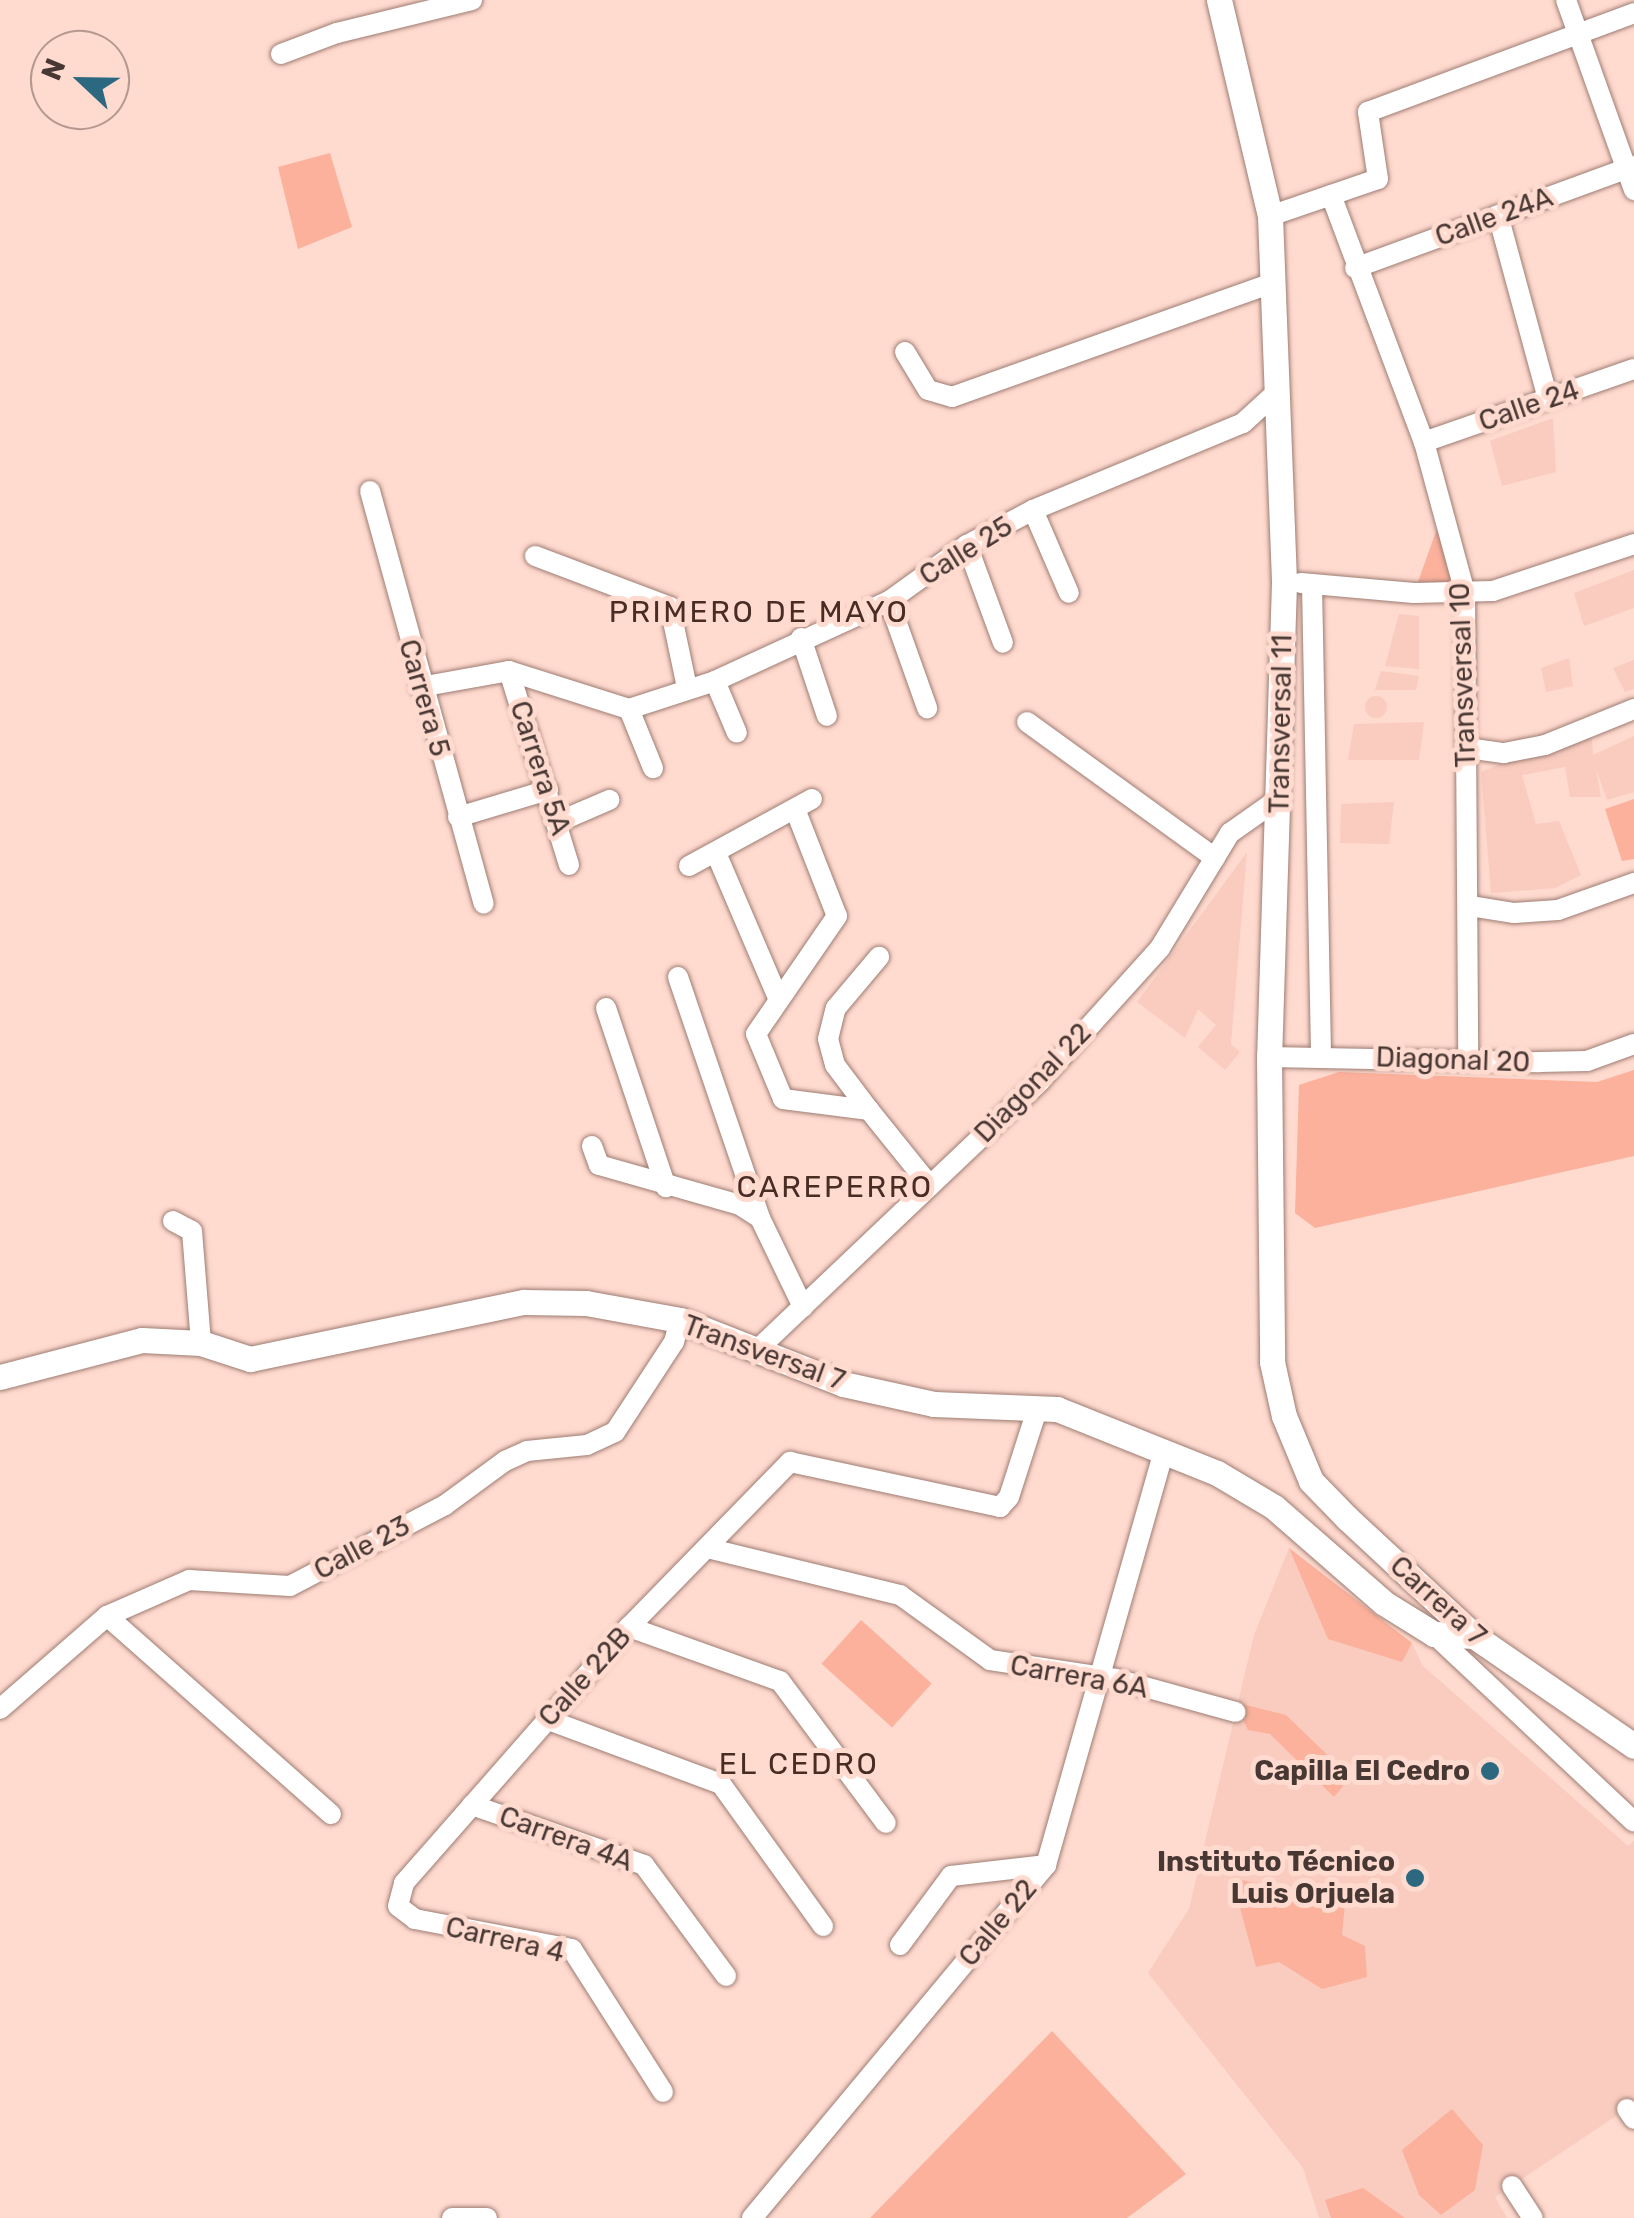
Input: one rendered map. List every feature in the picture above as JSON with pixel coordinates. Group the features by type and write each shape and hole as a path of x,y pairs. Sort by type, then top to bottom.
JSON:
{"street":[{"path":"280,54 337,32 472,0"},
{"name":"Transversal 11","path":"1219,0 1270,216 1284,583 1281,797 1269,1057 1272,1362 1284,1416"},
{"path":"1566,0 1630,167 1634,190"},
{"path":"1270,216 1378,179 1368,112 1634,13"},
{"name":"Calle 24A","path":"1355,268 1630,167"},
{"name":"Transversal 10","path":"1331,194 1355,268 1424,442 1465,594 1468,1058"},
{"path":"1498,215 1548,399"},
{"path":"905,352 928,390 952,397 1273,283"},
{"name":"Calle 24","path":"1424,442 1634,369"},
{"name":"Calle 25","path":"629,709 715,681 801,638 890,601 967,545 1033,510 1242,423 1277,392"},
{"name":"Carrera 5","path":"370,491 420,687 484,904"},
{"path":"1033,510 1068,594"},
{"path":"1284,583 1465,594 1537,578 1634,544"},
{"path":"967,545 1003,643"},
{"path":"535,556 670,608 687,688"},
{"path":"1312,584 1321,1057"},
{"path":"890,601 927,708"},
{"path":"801,638 827,716"},
{"path":"420,687 509,670 629,709 652,768"},
{"name":"Carrera 5A","path":"509,670 570,866"},
{"path":"715,681 737,733"},
{"path":"1467,748 1504,754 1545,744 1634,709"},
{"path":"1027,722 1215,858"},
{"path":"458,817 548,790"},
{"name":"Diagonal 22","path":"759,1348 1040,1081 1160,948 1230,833 1281,797"},
{"path":"558,822 608,800"},
{"path":"689,866 804,804 837,916 756,1034 783,1100 869,1110"},
{"path":"716,853 778,998"},
{"path":"1470,906 1514,914 1558,910 1634,883"},
{"path":"880,957 836,1008 828,1039 835,1065 930,1186"},
{"path":"678,977 760,1218 803,1307"},
{"path":"606,1008 666,1187"},
{"name":"Diagonal 20","path":"1269,1057 1587,1061 1634,1044"},
{"path":"592,1146 599,1166 740,1205 760,1218"},
{"path":"173,1221 192,1231 201,1343"},
{"name":"Transversal 7","path":"0,1377 142,1340 201,1343 250,1359 287,1356 524,1302 586,1302 680,1320 862,1388 934,1404 1057,1409 1217,1473 1274,1507 1384,1603 1434,1634 1474,1636"},
{"name":"Calle 23","path":"0,1709 107,1616 190,1580 290,1586 444,1504 506,1461 528,1452 587,1445 614,1432 666,1356 680,1320"},
{"name":"Calle 22B","path":"398,1906 404,1883 546,1719 629,1627 790,1462 1000,1507 1010,1497 1037,1410"},
{"name":"Carrera 7","path":"1284,1416 1311,1480 1474,1636 1634,1746"},
{"name":"Calle 22","path":"752,2218 1046,1865 1163,1453"},
{"name":"Carrera 6A","path":"707,1548 900,1595 990,1660 1100,1681 1116,1679 1236,1712"},
{"path":"107,1616 331,1814"},
{"path":"629,1627 780,1681 886,1823"},
{"path":"1434,1634 1634,1822"},
{"path":"546,1719 721,1784 823,1926"},
{"name":"Carrera 4A","path":"472,1805 644,1865 726,1976"},
{"path":"900,1945 952,1876 1046,1865"},
{"name":"Carrera 4","path":"398,1906 415,1919 572,1950 664,2092"},
{"path":"1512,2186 1533,2218"},
{"path":"452,2218 487,2218"}],"shaded area":[{"path":"330,153 352,227 298,249 278,167"},
{"path":"1553,418 1556,472 1502,486 1490,441"},
{"path":"1444,509 1465,593 1414,593"},
{"path":"1634,570 1634,608 1584,626 1574,593"},
{"path":"1399,614 1419,616 1419,669 1385,666"},
{"path":"1569,658 1573,686 1546,692 1541,668"},
{"path":"1634,660 1634,689 1625,692 1613,668"},
{"path":"1381,671 1419,676 1416,690 1375,690"},
{"path":"1376,696 1384,699 1384,715 1376,718 1368,715 1365,707 1368,699"},
{"path":"1424,722 1419,760 1348,760 1354,724"},
{"path":"1591,726 1593,755 1634,736 1634,792 1607,800 1596,769 1601,797 1570,797 1565,767 1522,775 1536,824 1559,821 1581,875 1555,888 1491,893 1481,772"},
{"path":"1634,799 1634,859 1622,861 1605,809"},
{"path":"1394,802 1389,844 1340,843 1341,804"},
{"path":"1247,852 1231,1044 1240,1052 1225,1070 1198,1047 1216,1025 1198,1009 1185,1038 1137,1002"},
{"path":"1634,1070 1634,1156 1315,1228 1295,1213 1299,1085 1339,1072 1597,1082"},
{"name":"Instituto Técnico Luis Orjuela","path":"1289,1548 1412,1643 1422,1665 1628,1846 1634,1841 1634,2104 1495,2197 1507,2218 1319,2218 1303,2168 1148,1973 1189,1909 1254,1635"},
{"path":"1289,1548 1412,1643 1402,1662 1328,1639"},
{"path":"861,1620 932,1684 892,1727 822,1664"},
{"path":"1234,1702 1286,1715 1340,1767 1343,1786 1334,1797 1270,1734 1248,1730"},
{"path":"1232,1878 1345,1903 1342,1935 1365,1946 1367,1977 1322,1989 1279,1962 1256,1967"},
{"path":"1052,2031 1186,2174 1127,2218 870,2218"},
{"path":"1452,2109 1483,2145 1475,2190 1441,2215 1419,2195 1402,2150"},
{"path":"1363,2188 1405,2218 1331,2218 1325,2200"}],"place":[{"name":"Capilla El Cedro","path":"1490,1771"},
{"name":"Instituto Técnico Luis Orjuela","path":"1415,1878"}],"district":[{"name":"PRIMERO DE MAYO","path":"759,612"},
{"name":"CAREPERRO","path":"835,1187"},
{"name":"EL CEDRO","path":"799,1764"}]}
